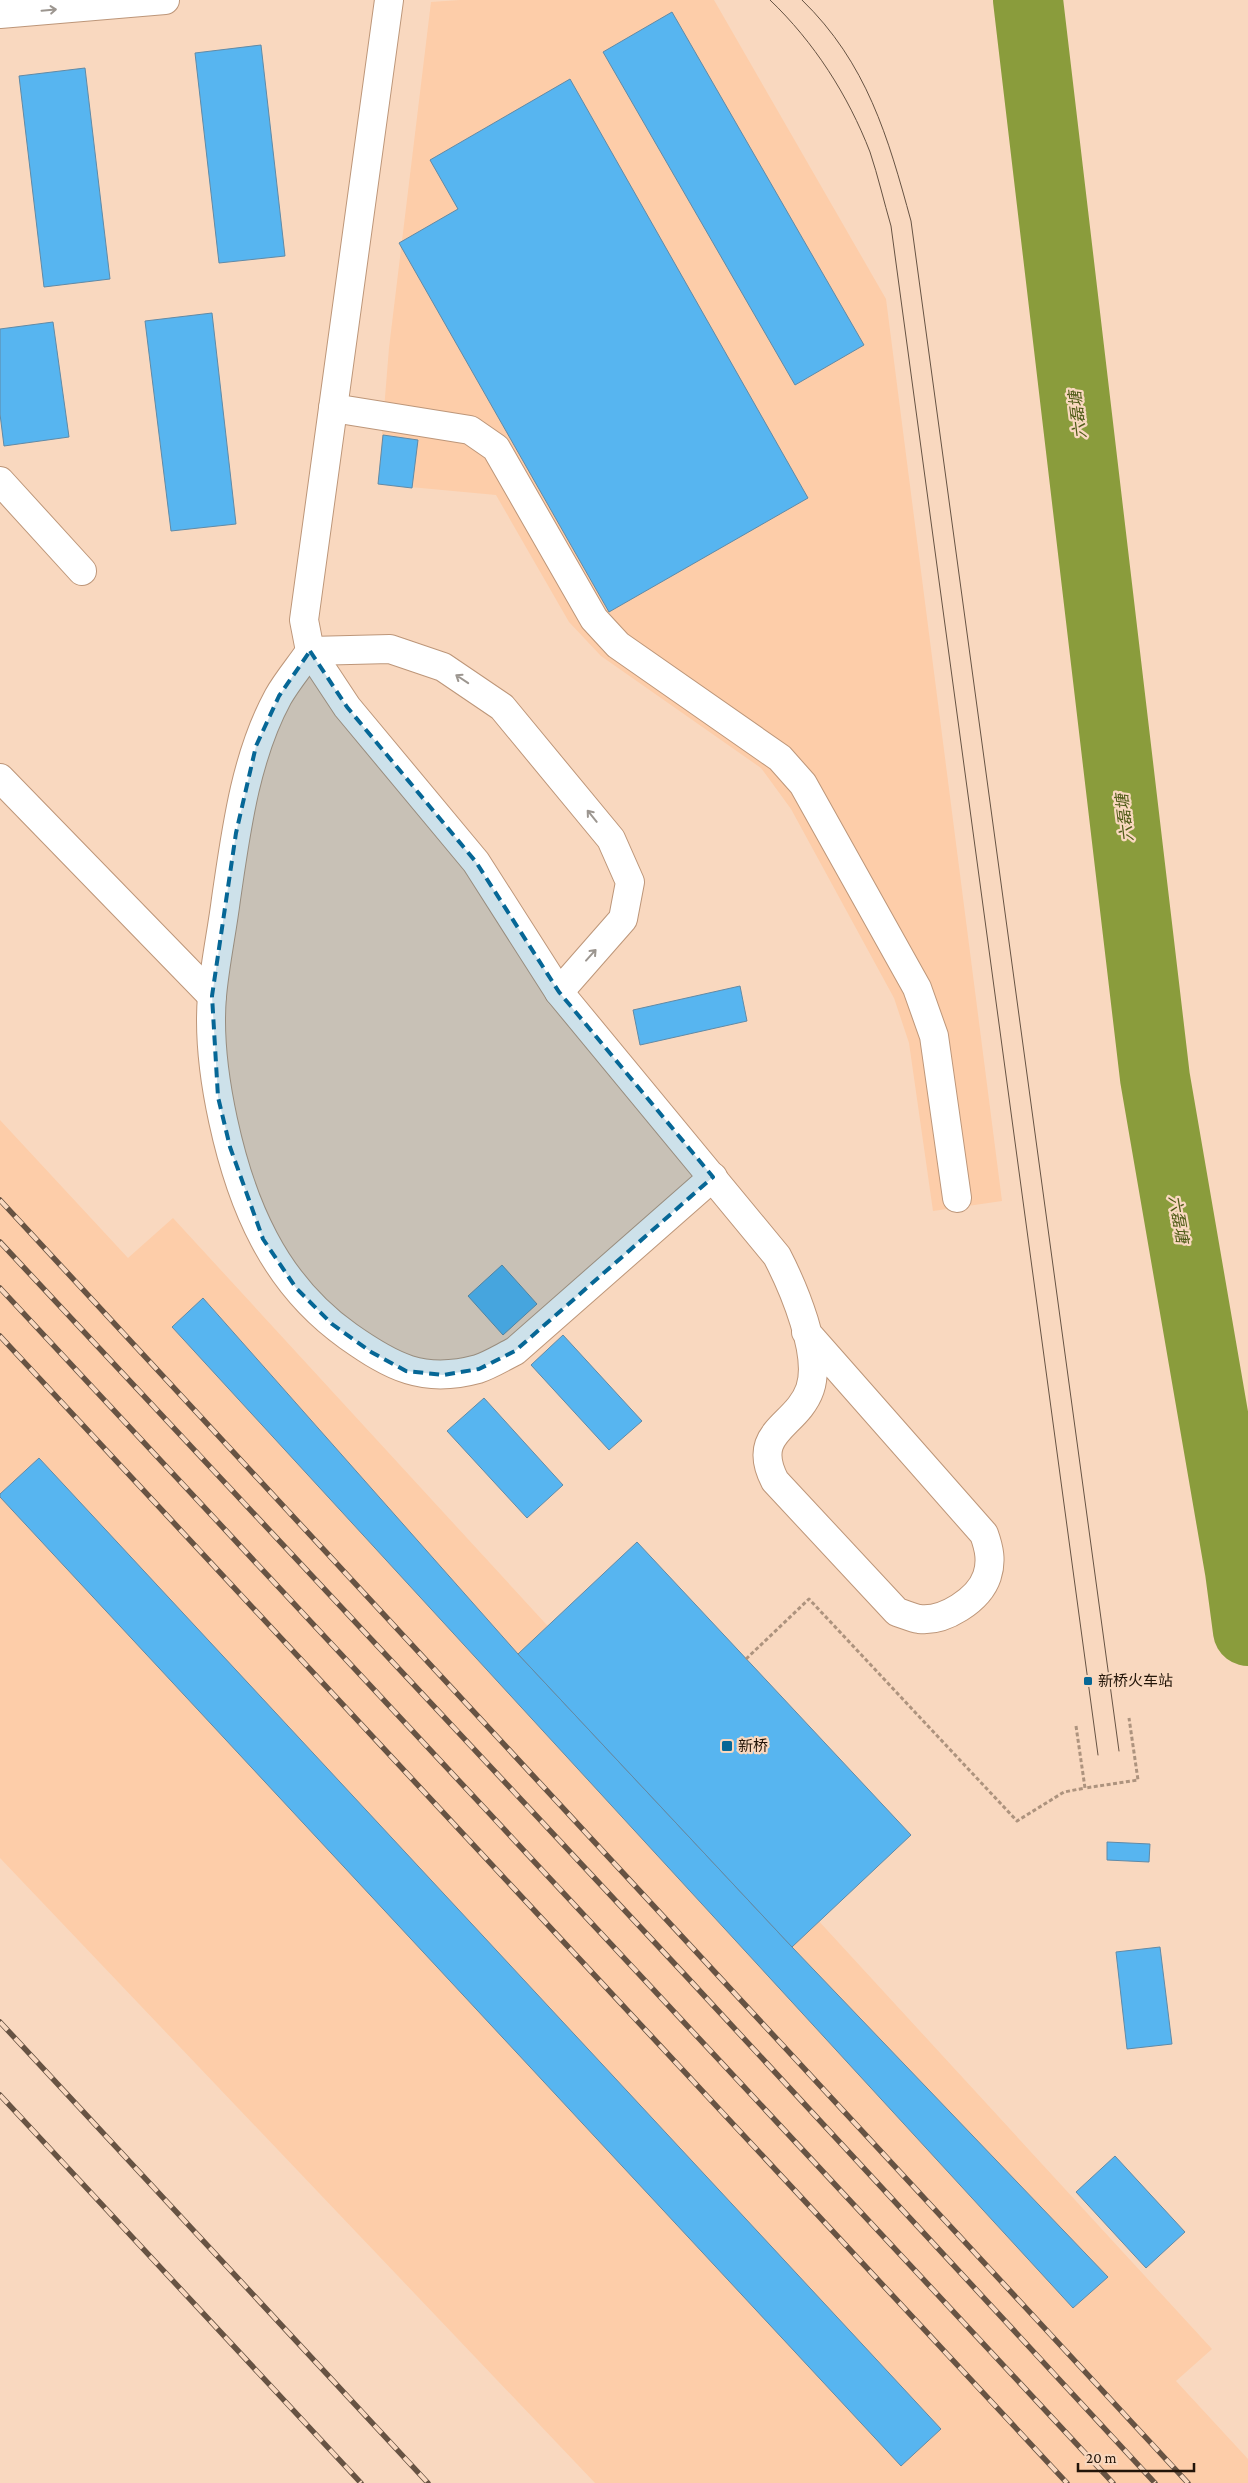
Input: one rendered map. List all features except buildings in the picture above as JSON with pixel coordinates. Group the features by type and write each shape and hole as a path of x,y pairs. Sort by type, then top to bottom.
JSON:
{"street":[{"path":"0,14 165,0"},
{"path":"389,0 304,620 310,651 347,707 476,862 559,992 777,1256 796,1294 806,1332 812,1370 810,1388 802,1404 777,1430 769,1442 766,1454 768,1467 775,1481 897,1612 919,1619 941,1617 958,1608 978,1591 987,1576 990,1554 984,1534 806,1332"},
{"path":"333,408 470,430 496,448 594,619 612,639 780,758 803,784 917,988 934,1036 957,1198"},
{"path":"0,481 82,571"},
{"path":"310,651 390,649 443,667 502,707 611,839 630,882 623,919 559,992"},
{"path":"310,651 279,696 256,746 236,832 212,996 212,1044 218,1098 230,1147 263,1238 296,1288 332,1324 371,1352 406,1371 444,1375 479,1369 515,1351 713,1177"},
{"path":"0,778 212,996"}],"path":[{"path":"746,1659 810,1599 1017,1821 1064,1792 1138,1780 1129,1718"},
{"path":"1076,1726 1085,1788"}],"highlighted area":[{"path":"310,651 347,707 476,862 559,992 713,1177 515,1351 479,1369 443,1375 406,1371 371,1352 332,1324 296,1288 263,1239 230,1147 218,1097 212,996 236,833 256,746 279,696"}],"shaded area":[{"path":"460,0 714,0 886,299 1002,1201 933,1211 909,1043 894,998 791,809 761,768 601,656 569,622 496,495 378,484 389,348 431,2"},
{"path":"0,1120 128,1258 173,1218 1212,2349 1176,2381 1248,2459 1248,2483 595,2483 0,1858"}],"waterway":[{"name":"六磊塘","path":"1028,0 1155,1078 1240,1571 1248,1631"},
{"path":"1240,1571 1248,1569"}],"tram line":[{"path":"770,0 801,33 815,52 828,70 851,110 870,152 891,226 1098,1755"},
{"path":"802,0 824,24 843,49 859,75 884,131 911,221 1119,1751"}],"railway":[{"path":"0,1200 1188,2483"},
{"path":"0,1242 686,1976 1155,2483"},
{"path":"0,1288 1113,2483"},
{"path":"0,1336 1067,2483"},
{"path":"0,2022 428,2483"},
{"path":"0,2095 361,2483"}],"place":[{"name":"新桥火车站","path":"1088,1681"},
{"name":"新桥","path":"727,1746"}]}
